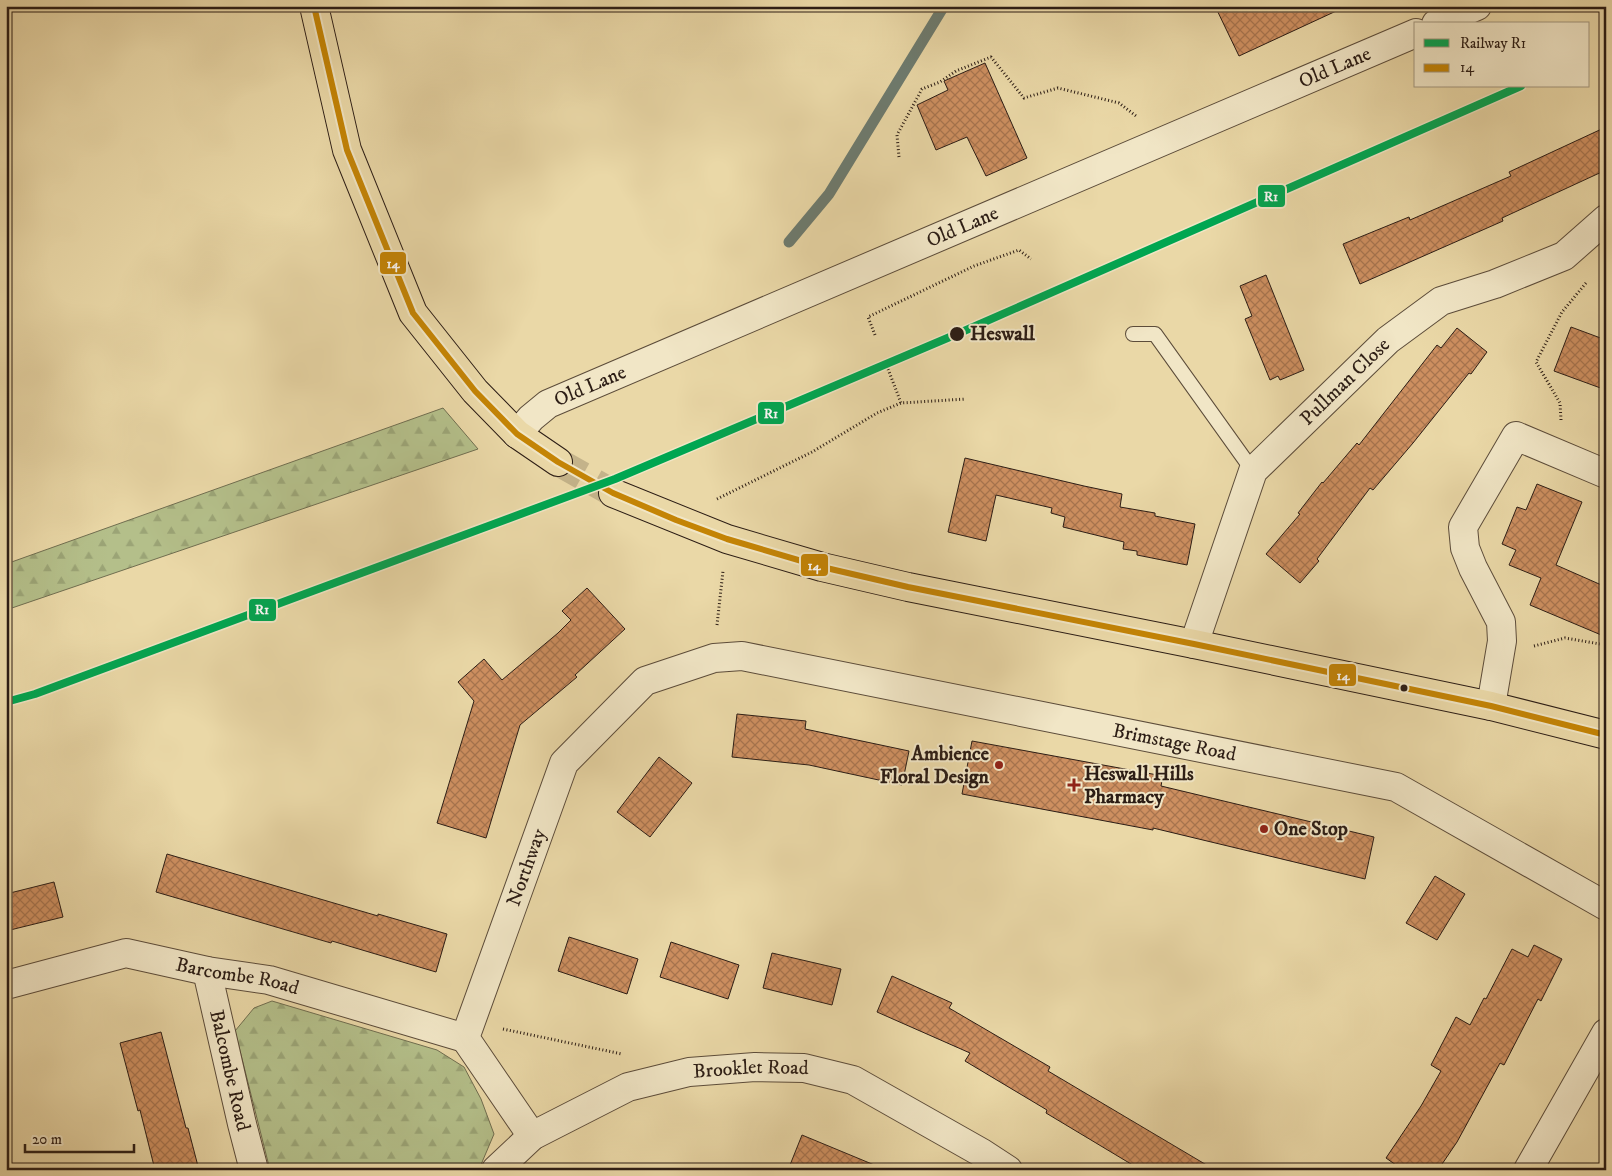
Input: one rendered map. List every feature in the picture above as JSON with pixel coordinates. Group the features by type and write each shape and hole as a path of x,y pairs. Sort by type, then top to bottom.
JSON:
{"main road":[{"path":"314,6 347,150 413,313 474,390 517,434 558,462"},
{"path":"613,492 676,520 727,539 822,567 908,587 1491,706 1606,735"}],"street":[{"path":"1441,22 1477,6"},
{"name":"Old Lane","path":"517,434 531,418 548,404 1414,33"},
{"name":"Pullman Close","path":"1194,644 1253,471 1388,340 1441,301 1495,284 1564,256 1606,219"},
{"path":"1491,706 1502,641 1501,622 1472,568 1465,548 1463,527 1516,436 1606,474"},
{"name":"Brimstage Road","path":"714,658 742,656 1396,788 1606,906"},
{"name":"Northway","path":"468,1031 564,763 645,680 714,658"},
{"name":"Barcombe Road","path":"6,985 126,952 207,972 269,980 468,1031"},
{"name":"Balcombe Road","path":"207,972 254,1170"},
{"path":"468,1031 532,1136"},
{"path":"1528,1170 1606,1032"},
{"name":"Brooklet Road","path":"496,1170 532,1136 628,1087 689,1072 755,1068 804,1068 853,1080 982,1153 1008,1170"}],"lane":[{"path":"1133,334 1154,334 1253,471"}],"path":[{"path":"899,157 897,135 922,89 940,82 956,71 991,57 1024,98 1058,88 1119,102 1166,139"},
{"path":"875,335 868,317 974,266 1019,250 1031,259"},
{"path":"1563,456 1560,403 1536,362 1562,312 1587,282"},
{"path":"888,369 901,403"},
{"path":"676,520 812,452 877,413 901,403 966,399"},
{"path":"714,658 727,539"},
{"path":"1499,655 1566,638 1606,645"},
{"path":"468,1031 626,1054"}],"green space":[{"path":"443,408 478,449 6,610 6,564"},
{"path":"272,1001 437,1050 464,1067 481,1099 494,1134 480,1167 476,1170 270,1170 235,1031 254,1008"}],"building":[{"path":"1215,6 1347,6 1239,56"},
{"path":"985,63 1027,158 986,176 967,137 936,150 917,105 948,90 944,81"},
{"path":"1606,127 1606,170 1502,218 1503,221 1360,284 1343,244 1409,217 1410,220 1511,176 1509,172"},
{"path":"1266,275 1304,370 1280,380 1278,376 1270,380 1245,319 1252,316 1240,286"},
{"path":"1571,327 1606,340 1606,390 1554,371"},
{"path":"1457,328 1487,352 1471,374 1469,373 1373,490 1370,488 1317,559 1319,561 1300,583 1266,554 1300,514 1298,513 1322,482 1357,443 1359,445 1437,345 1441,348"},
{"path":"965,458 1122,494 1120,507 1155,513 1155,516 1195,524 1187,565 1137,555 1137,551 1123,549 1124,542 1063,527 1065,517 1051,513 1052,508 996,495 986,541 948,532"},
{"path":"1537,484 1582,502 1556,565 1606,587 1606,637 1530,605 1541,578 1509,565 1516,550 1502,544 1517,507 1526,510"},
{"path":"587,588 625,629 575,675 577,677 520,725 486,838 437,823 474,701 458,682 484,659 502,680 571,620 562,611"},
{"path":"737,714 806,721 805,729 909,751 902,785 809,765 732,757"},
{"path":"972,741 1163,776 1161,786 1374,837 1365,879 1153,828 1153,830 962,794"},
{"path":"659,757 692,783 650,837 617,812"},
{"path":"167,854 378,916 378,914 447,934 436,972 156,892"},
{"path":"1435,876 1465,894 1437,940 1406,923"},
{"path":"54,882 63,917 6,931 6,894"},
{"path":"569,937 638,959 627,994 558,971"},
{"path":"671,942 739,965 728,999 660,977"},
{"path":"1534,945 1562,959 1541,1001 1538,999 1504,1065 1500,1063 1457,1142 1438,1170 1403,1170 1386,1158 1421,1106 1441,1071 1431,1065 1456,1017 1470,1025 1512,949 1528,957"},
{"path":"772,953 841,969 832,1005 763,988"},
{"path":"892,976 952,1003 949,1008 1050,1067 1048,1071 1215,1170 1141,1170 1046,1113 1047,1110 965,1061 970,1053 877,1012"},
{"path":"161,1032 199,1170 155,1170 140,1110 138,1111 120,1043"},
{"path":"802,1135 884,1169 884,1170 788,1170"}],"waterway":[{"path":"789,242 829,194 944,6"}],"tunnel":[{"path":"558,462 613,493"}],"rail line":[{"name":"R1","path":"6,702 35,694 615,479 964,331 1516,88"}],"transit line":[{"name":"14","path":"314,6 347,150 413,313 475,391 517,434 558,462 613,493 676,520 727,539 822,567 908,587 1491,706 1606,735"}],"place":[{"name":"Heswall","path":"957,334"},
{"name":"Ambience Floral Design","path":"999,765"},
{"name":"Heswall Hills Pharmacy","path":"1074,785"},
{"name":"One Stop","path":"1264,829"}]}
